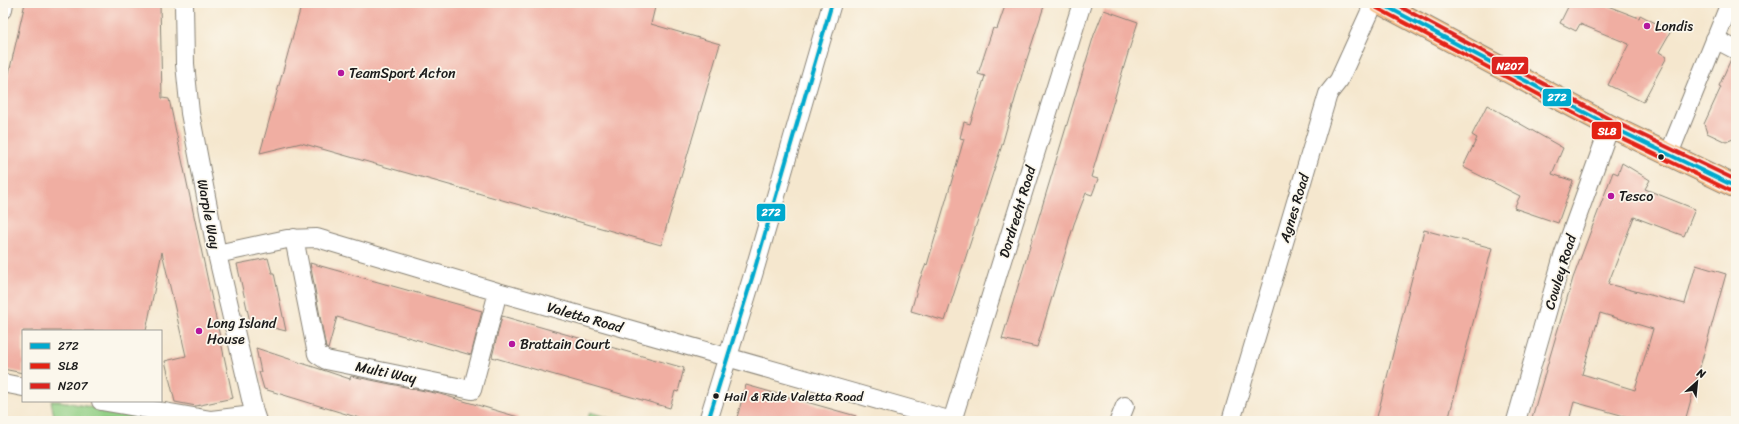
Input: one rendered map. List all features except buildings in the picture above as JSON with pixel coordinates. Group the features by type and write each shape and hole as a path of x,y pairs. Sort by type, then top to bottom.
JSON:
{"main road":[{"path":"1380,3 1408,9 1610,126 1736,187"}],"street":[{"path":"3,9 4,3"},
{"name":"Warple Way","path":"184,3 185,64 190,113 217,254 255,417"},
{"path":"708,421 832,3"},
{"name":"Dordrecht Road","path":"952,421 1082,3"},
{"name":"Agnes Road","path":"1231,421 1328,94 1339,80 1374,3"},
{"path":"1669,154 1730,3"},
{"path":"1715,39 1736,50"},
{"name":"Cowley Road","path":"1516,421 1563,256 1610,126"},
{"name":"Valetta Road","path":"217,254 294,238 317,238 498,292 952,421"},
{"name":"Multi Way","path":"294,238 317,354 326,360 472,390 498,292"},
{"path":"3,383 22,387"},
{"path":"107,402 211,420 245,416 255,417"}],"green space":[{"path":"51,402 65,402 160,421 55,421"},
{"path":"590,412 618,421 587,421"}],"transit line":[{"name":"272","path":"708,421 753,275 832,3"},
{"name":"272","path":"1380,3 1610,126 1736,187"},
{"name":"N207","path":"1393,3 1613,121 1736,180"},
{"name":"SL8","path":"1377,8 1607,131 1733,192"}],"place":[{"name":"Londis","path":"1647,26"},
{"name":"TeamSport Acton","path":"341,73"},
{"name":"Tesco","path":"1611,196"},
{"name":"Long Island House","path":"199,331"},
{"name":"Brattain Court","path":"512,344"},
{"name":"Hail & Ride Valetta Road","path":"716,396"}]}
